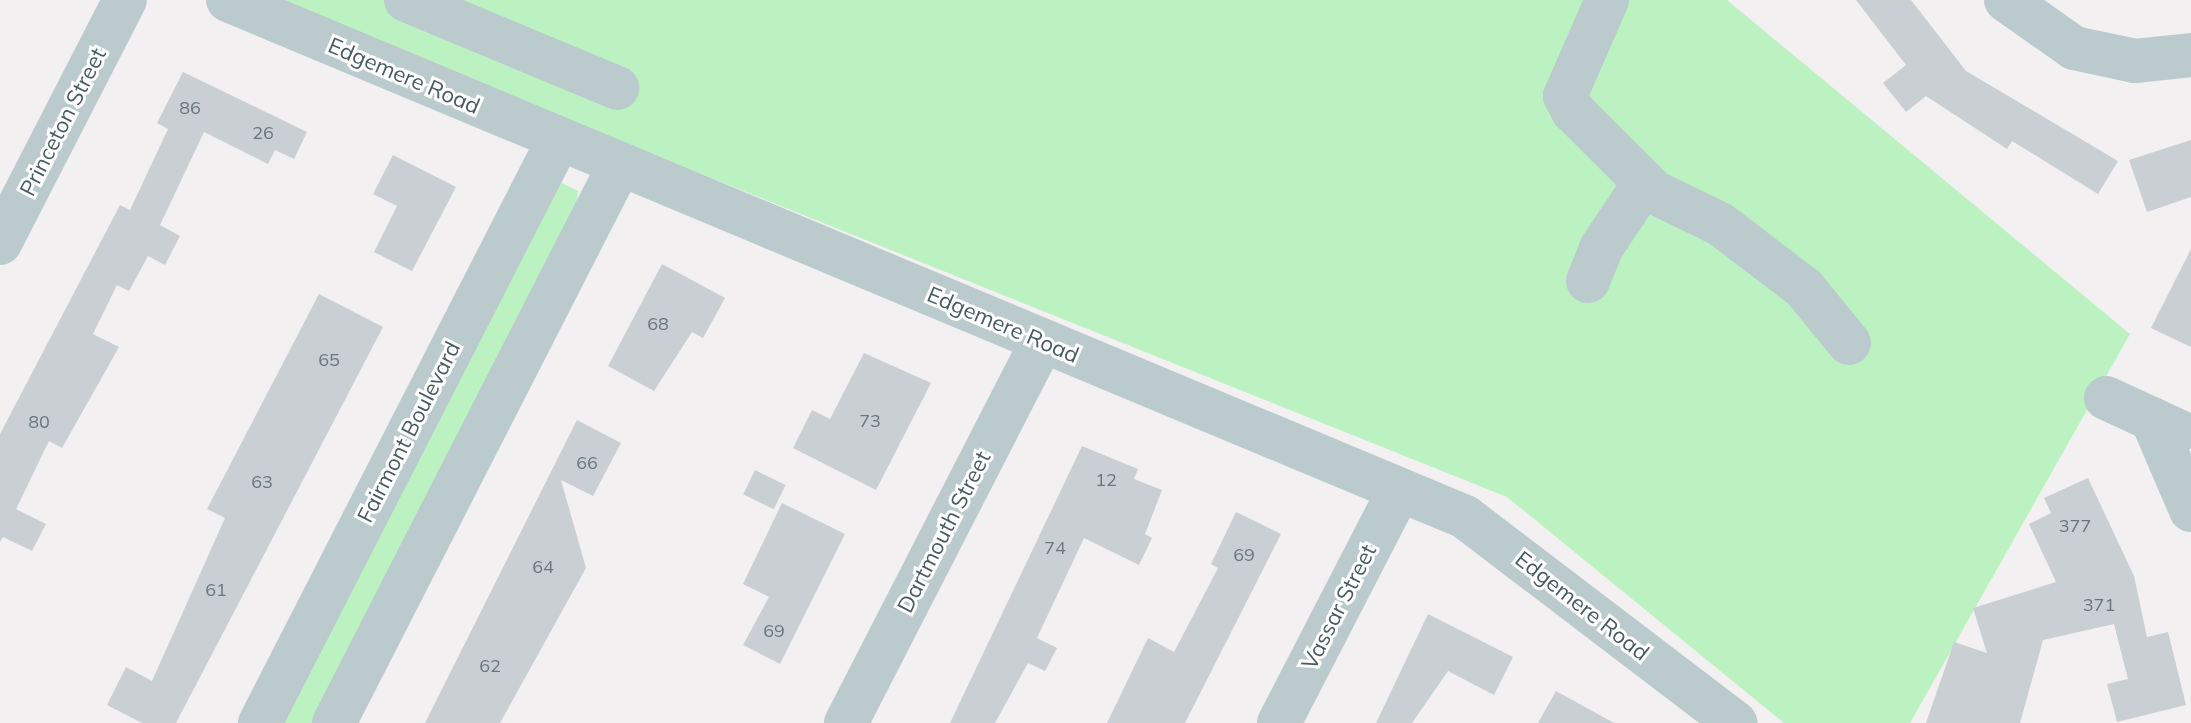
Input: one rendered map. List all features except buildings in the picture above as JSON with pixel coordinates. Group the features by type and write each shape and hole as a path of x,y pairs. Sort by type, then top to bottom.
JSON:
{"street":[{"name":"Princeton Street","path":"0,243 125,0"},
{"name":"Edgemere Road","path":"228,0 558,141 620,164 1399,491 1485,531 1722,719"},
{"path":"406,0 617,88"},
{"path":"1607,0 1565,96 1644,184 1760,252 1804,288 1849,343"},
{"path":"2006,0 2074,48 2135,61 2191,55"},
{"name":"Fairmont Boulevard","path":"260,723 558,141"},
{"path":"334,723 620,164"},
{"path":"1588,281 1601,248 1644,184"},
{"name":"Dartmouth Street","path":"846,723 1042,341"},
{"path":"2106,398 2191,437"},
{"path":"2152,419 2191,510"},
{"name":"Vassar Street","path":"1279,723 1399,491"}],"green space":[{"path":"267,0 1727,0 2130,334 1910,723 1784,723 1507,497"},
{"path":"560,182 578,191 577,205 312,723 278,723"}]}
